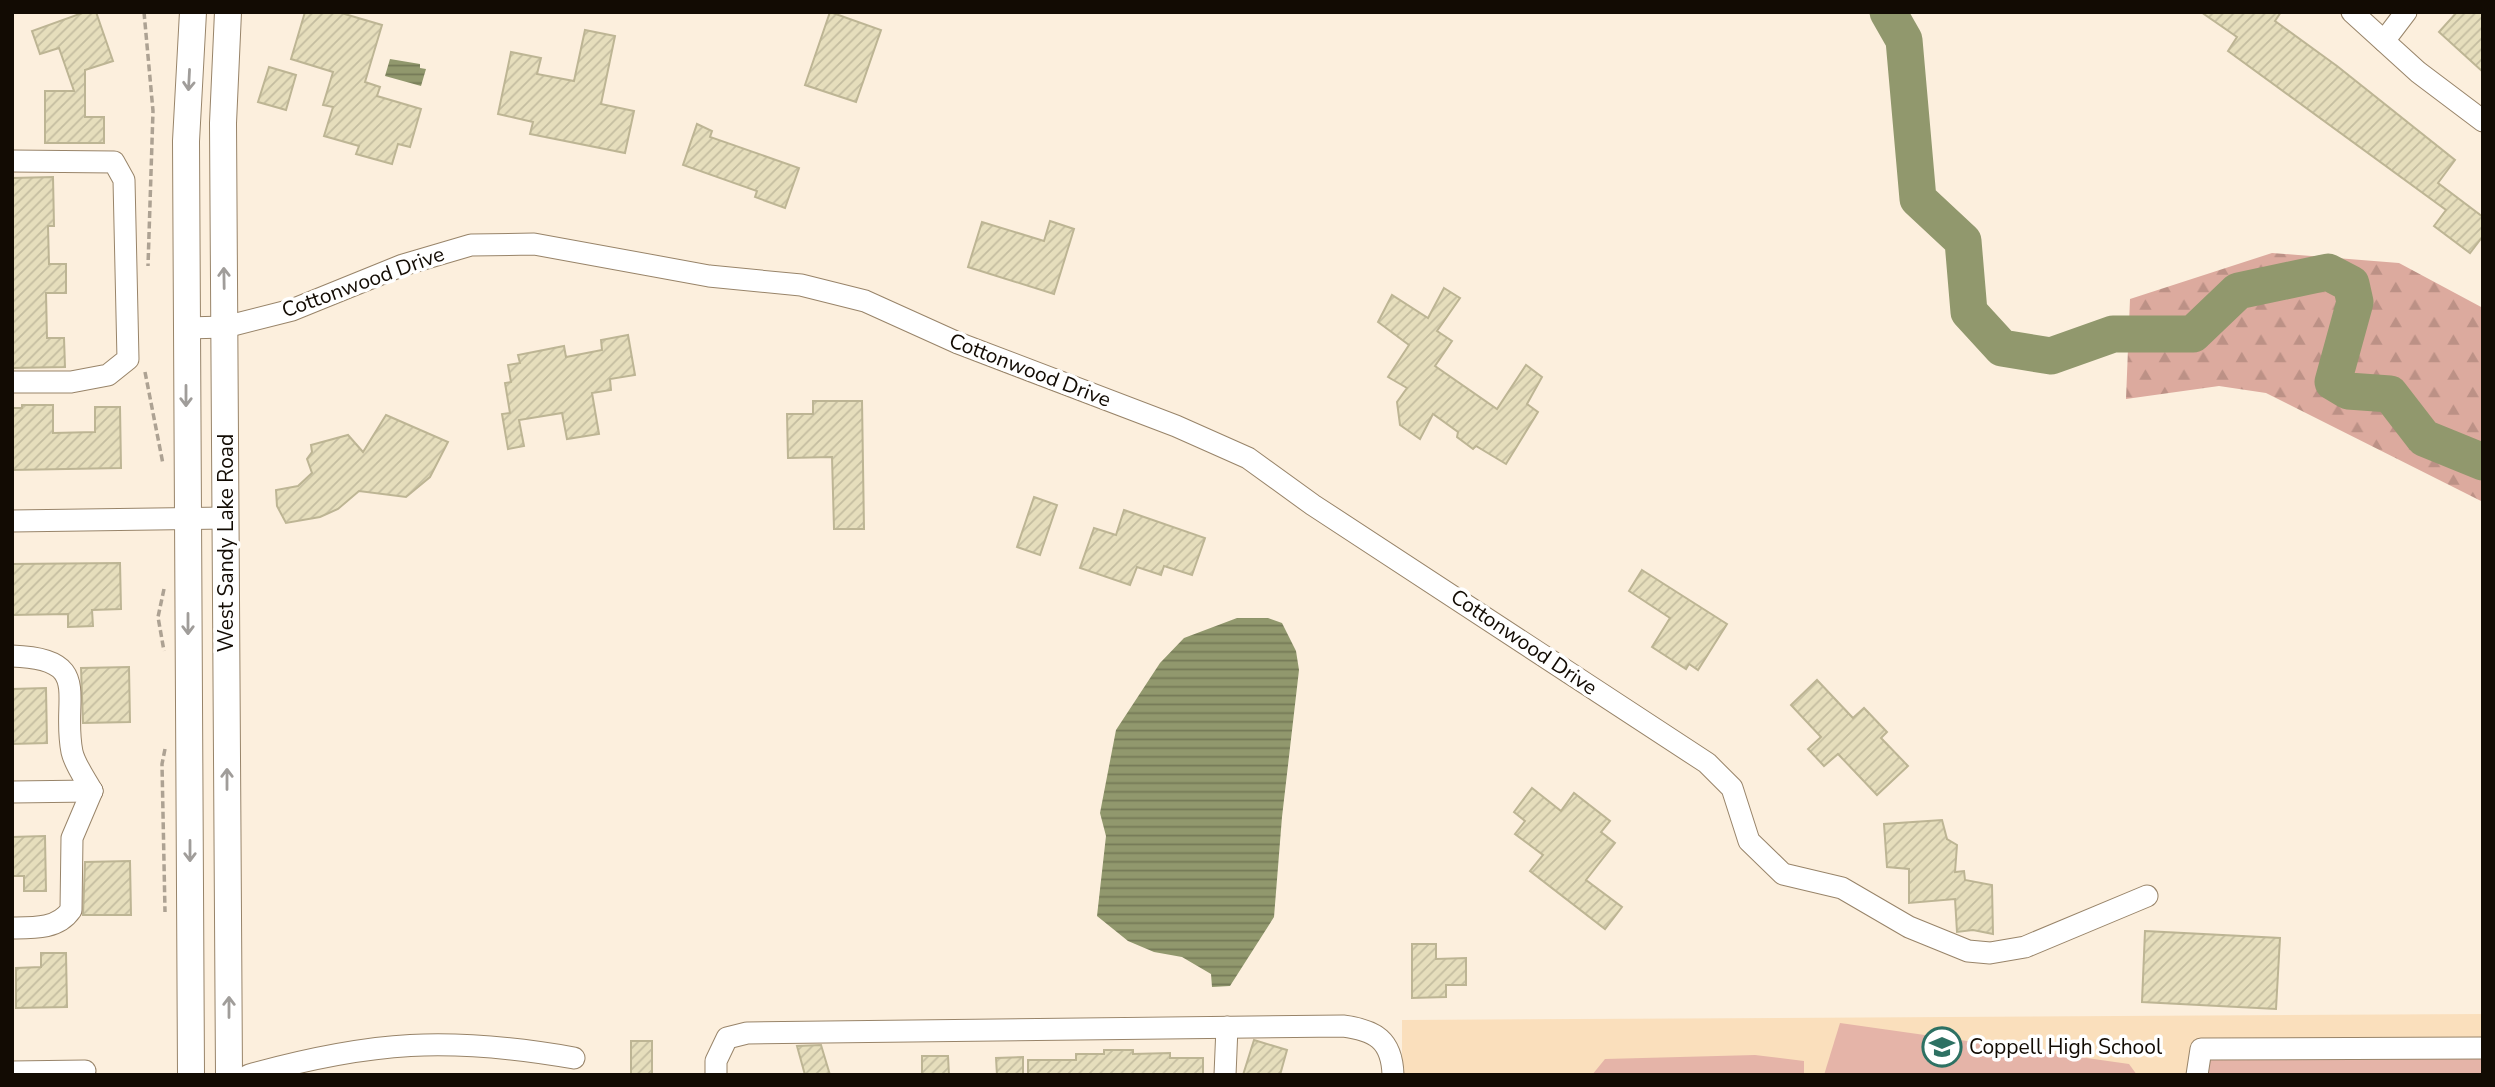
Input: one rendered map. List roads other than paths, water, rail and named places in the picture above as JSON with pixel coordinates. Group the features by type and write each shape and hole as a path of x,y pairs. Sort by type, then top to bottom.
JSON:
{"main road":[{"name":"West Sandy Lake Road","path":"191,1075 186,141 193,12"},
{"name":"West Sandy Lake Road","path":"228,12 223,88 229,1075"}],"street":[{"path":"2352,12 2483,121"},
{"path":"2384,41 2406,12"},
{"path":"12,161 114,162 124,180 128,359 108,375 71,382 12,382"},
{"name":"Cottonwood Drive","path":"186,328 225,327 292,310 403,265 471,245 534,244 709,276 801,285 865,301 958,343 1176,426 1248,458 1314,505 1707,763 1732,788 1749,841 1783,874 1842,888 1909,927 1968,951 1990,953 2025,947 2147,896"},
{"path":"12,521 226,518"},
{"path":"12,656 49,660 58,665 66,675 70,689 72,753 92,791"},
{"path":"12,792 92,791"},
{"path":"12,928 40,928 57,922 71,909 72,838 92,791"},
{"path":"716,1075 716,1061 727,1038 747,1033 1343,1026 1367,1029 1384,1042 1392,1060 1393,1075"},
{"path":"1225,1075 1227,1027"},
{"path":"250,1075 335,1053 413,1043 508,1046 574,1058"},
{"path":"2197,1075 2201,1049 2483,1048"},
{"path":"12,1072 85,1071"}],"waterway":[{"path":"1888,12 1904,40 1918,199 1963,241 1969,312 2002,348 2051,356 2113,334 2193,334 2238,291 2328,272 2351,284 2355,302 2333,382 2348,391 2390,394 2424,438 2483,462"}],"place":[{"name":"Coppell High School","path":"1942,1047"}]}
